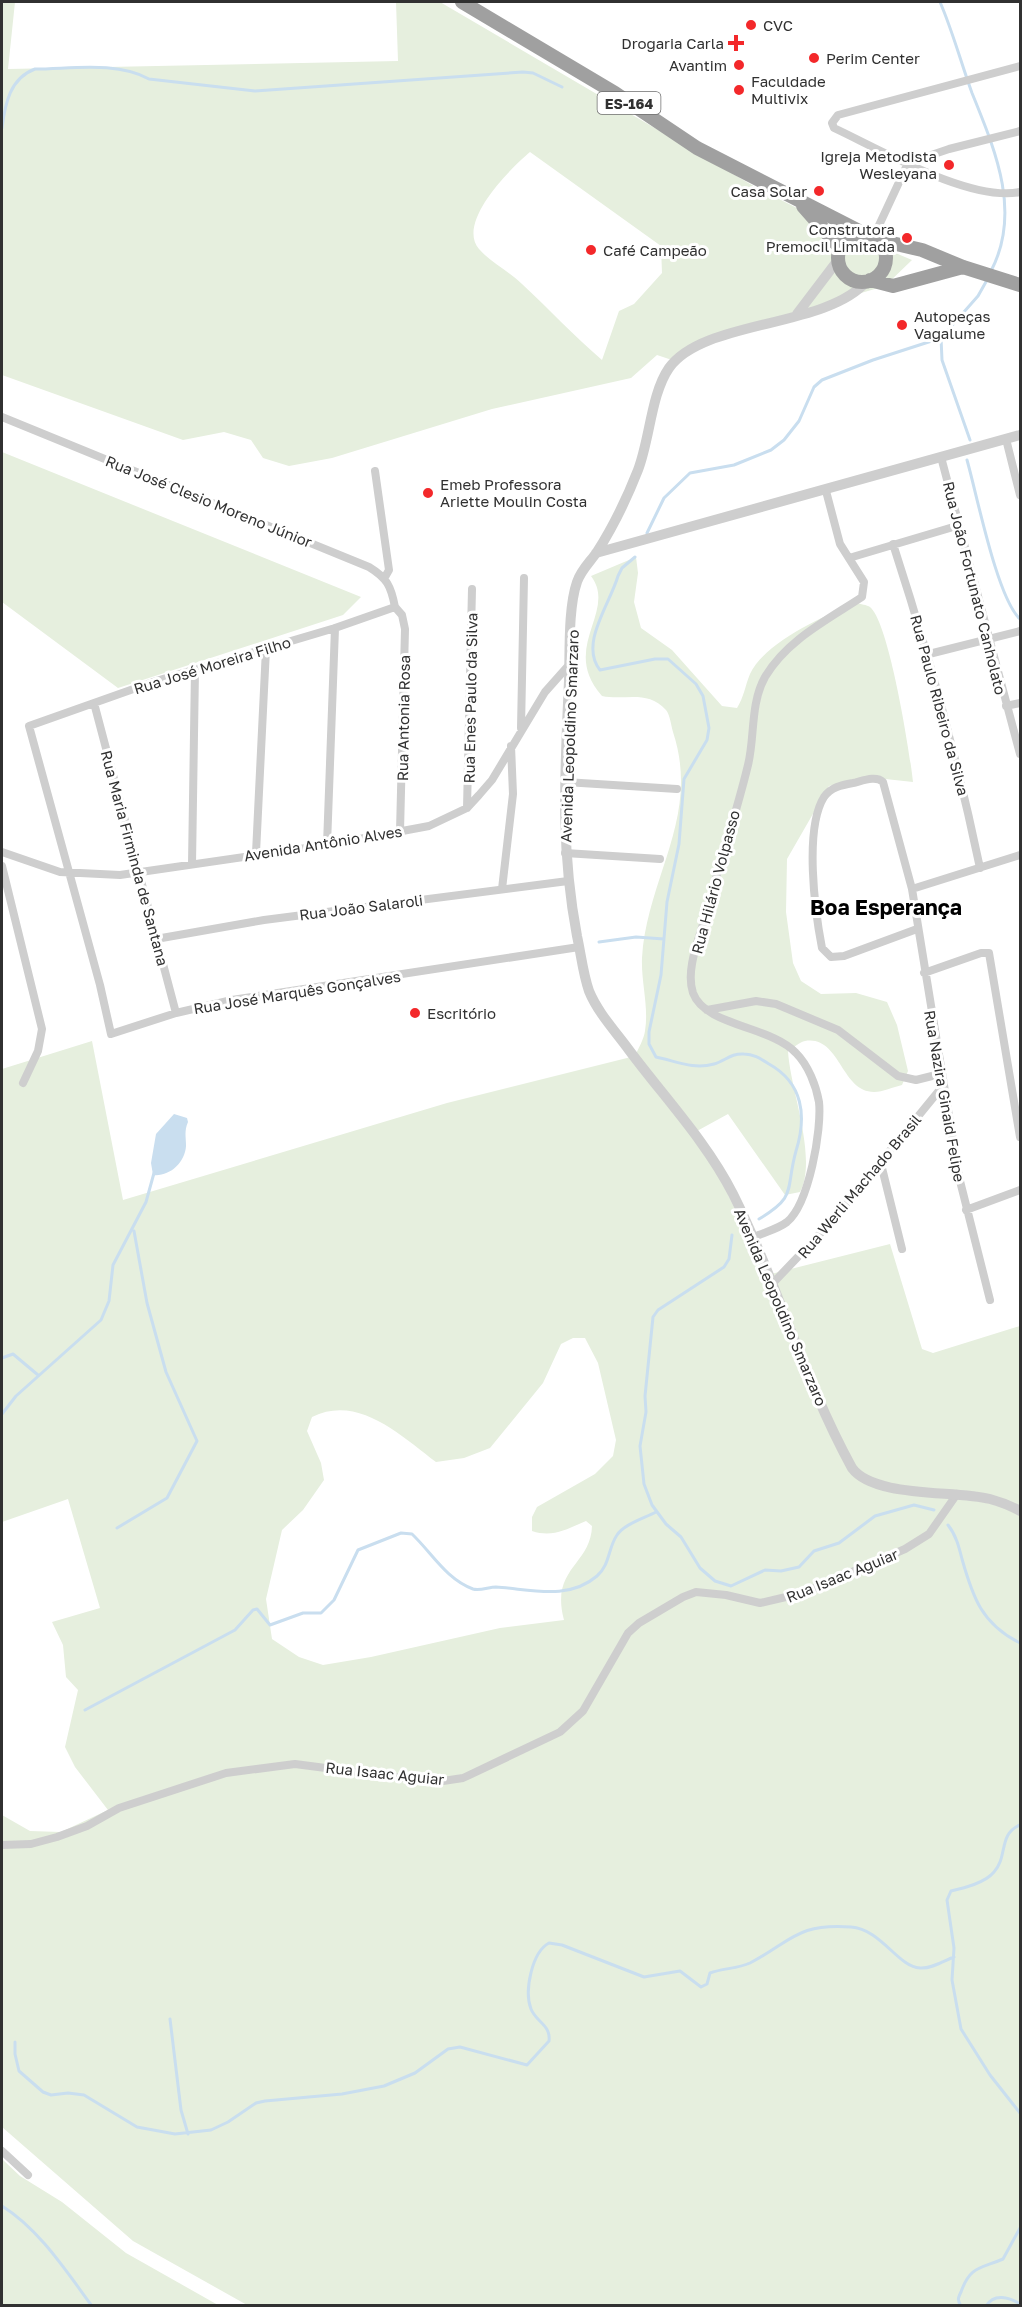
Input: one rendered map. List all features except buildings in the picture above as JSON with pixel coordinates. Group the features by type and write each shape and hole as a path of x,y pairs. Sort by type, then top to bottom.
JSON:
{"highway":[{"name":"ES-164","path":"462,2 579,71 697,148 797,200 872,237 922,250 963,267 1020,285"},
{"name":"ES-164","path":"797,200 839,254 842,271 850,279 893,286 963,267"},
{"path":"839,254 846,239 872,237 885,250 886,261 882,272 869,281"}],"street":[{"path":"1020,66 838,115 834,118 834,128 908,164 975,189 1000,195 1020,192"},
{"path":"872,237 908,164 1020,131"},
{"path":"797,314 839,254"},
{"name":"Avenida Leopoldino Smarzaro","path":"869,281 857,293 845,299 702,344 682,355 669,368 659,388 640,466 596,553 577,583 570,664 565,782 565,852 579,947 590,993 598,1007 718,1168 754,1237 811,1385 845,1455 859,1477 879,1485 957,1494"},
{"name":"Rua José Clesio Moreno Júnior","path":"2,417 369,567 385,577"},
{"path":"596,553 826,491 1020,435"},
{"path":"1006,439 1020,495"},
{"name":"Rua João Fortunato Canholato","path":"941,457 1020,754"},
{"path":"375,471 389,570 385,577 392,589 395,607"},
{"name":"Rua Hilário Volpasso","path":"707,1010 696,1000 690,981 716,868 750,756 756,700 766,676 802,636 862,597 864,582 840,544 826,491"},
{"path":"849,558 960,525"},
{"name":"Rua Paulo Ribeiro da Silva","path":"893,544 929,654 951,735 980,868"},
{"path":"521,728 524,578"},
{"name":"Rua Enes Paulo da Silva","path":"467,808 472,589"},
{"name":"Rua José Moreira Filho","path":"70,873 29,726 195,670 336,628 395,607"},
{"name":"Rua Antonia Rosa","path":"395,607 402,615 405,629 400,832"},
{"path":"327,845 336,628"},
{"path":"929,654 1020,631"},
{"path":"256,853 266,649"},
{"name":"Avenida Antônio Alves","path":"2,852 41,867 70,873 104,875 140,872 256,853 327,845 429,826 467,808 492,780 521,728 545,692 570,664"},
{"path":"192,864 195,670"},
{"name":"Rua Maria Firminda de Santana","path":"94,703 176,1013"},
{"path":"1006,706 1020,703"},
{"path":"502,889 513,794 511,746"},
{"name":"Rua Nazira Ginaid Felipe","path":"917,929 844,956 831,957 822,948 813,883 815,834 820,806 829,792 839,786 874,779 881,780 912,889 942,1087 966,1210 990,1300"},
{"path":"565,782 677,789"},
{"path":"565,852 660,859"},
{"path":"912,889 1020,855"},
{"path":"2,866 42,1029 38,1051 23,1083"},
{"name":"Rua José Marquês Gonçalves","path":"70,873 111,1034 176,1013 232,1000 579,947"},
{"name":"Rua João Salaroli","path":"156,939 264,920 568,881"},
{"path":"924,973 981,953 989,953 1020,1137"},
{"path":"707,1010 756,1001 776,1004 838,1030 898,1076 916,1080 940,1074"},
{"path":"707,1010 725,1020 767,1033 795,1052 812,1078 818,1099 818,1133 806,1185 798,1208 787,1222 754,1237"},
{"name":"Rua Werli Machado Brasil","path":"773,1283 813,1243 881,1164 942,1087"},
{"path":"881,1164 902,1249"},
{"path":"966,1210 1020,1190"},
{"path":"957,1494 989,1499 1020,1511"},
{"name":"Rua Isaac Aguiar","path":"2,1845 31,1844 57,1837 87,1826 119,1808 226,1773 295,1764 443,1781 463,1778 560,1732 583,1711 628,1633 639,1623 683,1597 696,1592 711,1592 760,1603 803,1593 918,1542 938,1524 957,1494"},
{"path":"2,2151 28,2175"}],"green space":[{"path":"2,2 15,2 8,69 398,61 396,2 440,2 757,188 841,230 912,260 885,286 724,333 672,360 657,355 631,378 492,409 332,458 289,466 263,458 251,440 224,432 183,440 2,375","holes":["530,152 661,246 662,273 634,304 619,311 602,360 517,279 479,249 474,238 475,225 489,196"]},
{"path":"2,452 361,597 343,615 118,688 2,602"},
{"path":"636,557 638,573 634,602 641,628 672,650 722,706 737,708 750,674 757,662 768,651 813,622 857,603 870,607 877,618 891,661 913,782 867,777 829,786 787,859 786,912 793,963 801,981 821,994 856,993 887,1002 897,1025 908,1071 902,1085 874,1092 863,1090 854,1083 834,1054 817,1041 805,1041 788,1051 805,1142 805,1178 800,1192 785,1195 728,1114 697,1131 767,1275 890,1244 922,1349 933,1353 1020,1326 1020,2305 247,2305 133,2241 2,2127 2,1815 30,1831 61,1832 108,1810 75,1767 65,1747 78,1690 66,1677 63,1645 52,1622 100,1608 68,1499 2,1522 2,1069 92,1041 123,1200 447,1103 635,1056 645,1031 646,1022 642,958 646,929 677,820 681,792 680,763 666,710 659,704 643,698 602,696 590,678 586,662 587,646 598,603 597,589 591,576","holes":["573,1338 585,1338 598,1363 616,1440 613,1456 595,1474 537,1507 532,1517 532,1531 540,1533 560,1532 586,1521 592,1526 585,1550 566,1578 562,1589 561,1603 564,1620 500,1628 371,1657 323,1665 299,1657 272,1639 266,1599 282,1530 303,1510 324,1480 321,1463 307,1431 312,1417 329,1411 362,1414 393,1430 436,1462 464,1458 490,1448 543,1383 561,1344"]},
{"path":"2,2159 20,2176 62,2202 126,2253 218,2305 2,2305"}],"water":[{"path":"174,1114 187,1118 188,1122 183,1158 175,1168 165,1174 153,1175 151,1163 156,1134"}],"waterway":[{"path":"940,2 989,137 1002,181 1005,204 1004,226 1000,249 991,271"},
{"path":"2,128 7,101 14,85 35,69 108,68 136,73 149,79 255,91 523,72 533,73 562,87"},
{"path":"647,533 664,498 690,473 734,465 771,450 784,440 799,421 814,387 822,380 873,360 941,338 978,296 987,280"},
{"path":"941,338 942,360 970,440"},
{"path":"967,460 996,569 1003,590 1020,619"},
{"path":"635,557 622,568 598,624 594,636 594,660 600,670 655,659 668,659 696,684 703,696 709,728 707,740 684,779 679,844 667,902 661,975 649,1032 649,1044 656,1057 699,1066 714,1064 739,1054 748,1054 763,1060 789,1081 799,1102 801,1125 788,1191 780,1204 759,1219"},
{"path":"599,942 636,937 664,939"},
{"path":"2,1414 16,1396 101,1320 109,1301 113,1265 146,1202 154,1173"},
{"path":"117,1528 167,1498 197,1441 166,1372 147,1303 134,1231"},
{"path":"732,1235 729,1259 724,1267 658,1310 653,1317 645,1396 646,1412 640,1446 644,1484 652,1505 666,1524 681,1537 700,1568 715,1581 731,1586 765,1570 781,1571 799,1567 814,1551 839,1543 875,1516 914,1505 934,1510"},
{"path":"2,1358 13,1354 38,1375"},
{"path":"85,1710 235,1630 253,1610 257,1609 270,1625 303,1613 321,1613 334,1600 358,1550 401,1533 412,1534 447,1572 463,1585 473,1589 496,1587 561,1591 574,1589 597,1576 604,1567 614,1540 620,1531 656,1512"},
{"path":"948,1525 957,1541 970,1586 981,1608 996,1627 1020,1643"},
{"path":"1020,1825 1009,1834 1001,1860 994,1872 980,1882 951,1891 947,1900 954,1948 952,1980 961,2029 990,2075 1020,2113"},
{"path":"15,2042 19,2071 43,2092 51,2095 68,2093 84,2095 137,2127 175,2134 211,2130 228,2122 256,2103 342,2094 384,2086 415,2073 448,2049 460,2047 527,2065 549,2041 546,2027 531,2009 528,1992 534,1963 549,1943 562,1945 644,1977 680,1971 701,1987 707,1984 710,1973 750,1963 806,1931 833,1926 862,1929 912,1966 924,1968 954,1957"},
{"path":"170,2019 181,2110 188,2134"},
{"path":"2,2206 28,2226 40,2239 92,2306"},
{"path":"961,2306 959,2297 968,2277 977,2270 1003,2259 1020,2228"},
{"path":"986,2306 997,2298 1020,2304"}],"place":[{"name":"CVC","path":"751,25"},
{"name":"Drogaria Carla","path":"736,43"},
{"name":"Perim Center","path":"814,58"},
{"name":"Avantim","path":"739,65"},
{"name":"Faculdade Multivix","path":"739,90"},
{"name":"Igreja Metodista Wesleyana","path":"949,165"},
{"name":"Casa Solar","path":"819,191"},
{"name":"Construtora Premocil Limitada","path":"907,238"},
{"name":"Café Campeão","path":"591,250"},
{"name":"Autopeças Vagalume","path":"902,325"},
{"name":"Emeb Professora Ariette Moulin Costa","path":"428,493"},
{"name":"Escritório","path":"415,1013"}],"district":[{"name":"Boa Esperança","path":"886,907"}]}
